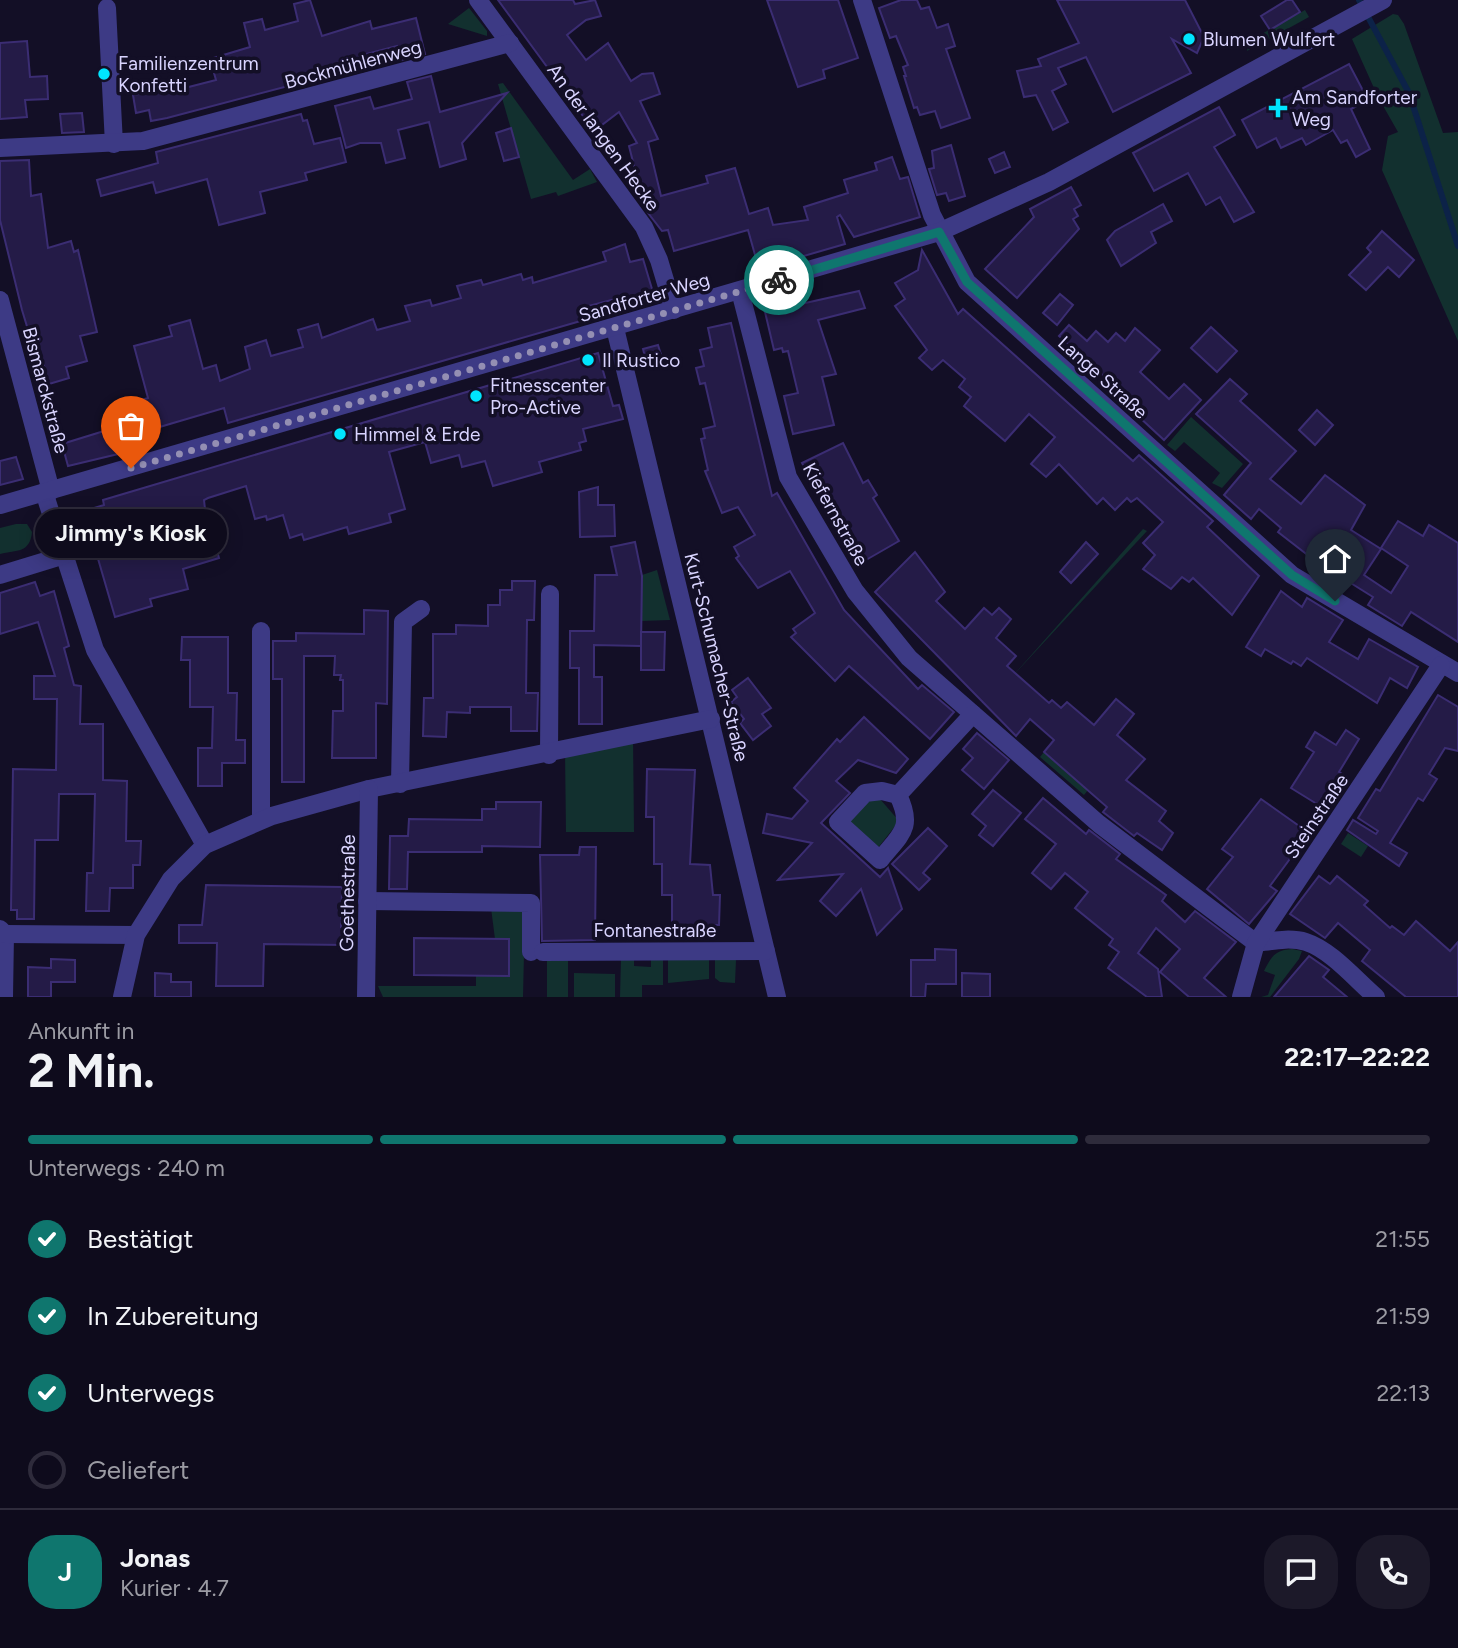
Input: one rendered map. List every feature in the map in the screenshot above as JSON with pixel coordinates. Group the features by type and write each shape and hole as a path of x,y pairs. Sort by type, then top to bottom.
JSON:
{"street":[{"name":"An der langen Hecke","path":"478,0 644,227 659,260 674,310"},
{"name":"Lange Straße","path":"862,0 939,232 967,282 1292,575 1458,673"},
{"name":"Sandforter Weg","path":"0,505 939,232 1049,182 1383,0"},
{"path":"107,8 114,144"},
{"name":"Bockmühlenweg","path":"0,148 114,144 179,132 510,43"},
{"name":"Kiefernstraße","path":"740,291 788,477 855,591 909,658 1099,824 1256,943"},
{"name":"Bismarckstraße","path":"0,300 65,555 95,650 205,845"},
{"name":"Kurt-Schumacher-Straße","path":"615,328 777,997"},
{"path":"0,575 65,555"},
{"path":"548,755 550,594"},
{"path":"400,784 403,622 421,609"},
{"path":"261,631 261,820"},
{"name":"Steinstraße","path":"1241,997 1256,943 1441,665"},
{"path":"898,795 973,714"},
{"path":"122,997 136,935 171,879 205,845 261,820 369,789 548,755 711,719"},
{"name":"Goethestraße","path":"366,997 369,789"},
{"name":"Fontanestraße","path":"367,901 531,903 537,952 766,951"},
{"path":"4,997 2,932 136,935"},
{"path":"1256,943 1288,939 1306,942 1320,949 1376,997"}],"green space":[{"path":"469,8 487,31 487,36 448,24"},
{"path":"1305,10 1309,17 1247,51 1249,41"},
{"path":"1393,14 1398,15 1404,24 1443,133 1458,132 1458,341 1382,170 1388,136 1398,132 1378,97 1352,39"},
{"path":"503,83 573,180 590,169 597,182 558,196 556,192 531,199 498,84"},
{"path":"1191,417 1243,464 1222,488 1212,483 1220,473 1184,442 1175,451 1167,445"},
{"path":"27,524 32,532 29,544 22,549 0,554 0,528"},
{"path":"1143,529 1147,531 1011,678"},
{"path":"657,570 670,620 641,621 642,575"},
{"path":"633,737 634,832 566,832 565,751"},
{"path":"1044,752 1088,790 1084,795 1040,757"},
{"path":"880,799 899,821 877,849 846,821 865,800"},
{"path":"1348,833 1368,846 1361,857 1341,844"},
{"path":"491,908 525,910 523,997 383,997 378,986 476,986 476,972 495,939"},
{"path":"1292,949 1302,951 1299,959 1270,997 1261,997 1268,995 1275,975 1264,971 1269,962 1274,955"},
{"path":"568,958 568,997 547,997 547,959"},
{"path":"621,958 634,959 634,966 651,967 651,959 663,959 663,985 642,985 642,997 620,997"},
{"path":"668,959 709,959 709,979 668,983"},
{"path":"715,959 736,960 735,983 720,982 715,978"},
{"path":"574,973 615,974 615,997 574,997"}],"building":[{"path":"310,0 322,36 370,21 372,29 416,18 425,54 401,60 397,46 359,56 360,62 314,75 315,79 167,118 151,121 149,110 136,113 133,95 172,88 173,91 216,80 210,59 250,47 244,23 262,19 265,30 298,21 294,4"},
{"path":"498,0 573,0 575,4 595,0 601,16 586,20 567,35 586,60 608,43 631,81 642,74 653,73 660,94 640,101 658,139 648,142 661,196 708,183 706,176 735,168 749,214 768,208 773,225 808,220 804,207 848,193 844,180 877,170 875,163 892,157 900,179 908,177 920,217 854,237 840,215 837,217 845,244 759,269 748,230 674,251 668,230 662,231 645,209 629,146 637,143 619,112 594,131"},
{"path":"767,0 838,0 858,58 823,70 825,78 798,87"},
{"path":"901,0 917,0 921,9 929,7 937,28 948,24 955,46 946,49 970,118 941,128 935,111 920,115 917,107 914,108 904,76 903,67 908,65 896,36 890,38 879,8"},
{"path":"1057,0 1185,0 1204,37 1197,53 1172,39 1191,73 1113,112 1086,57 1058,68 1066,84 1052,91 1068,122 1053,130 1036,95 1024,97 1017,71 1041,66 1038,59 1079,43"},
{"path":"1287,0 1292,0 1300,12 1270,30 1261,16"},
{"path":"27,41 30,77 47,76 48,99 25,100 27,117 0,119 0,43"},
{"path":"1349,64 1368,100 1351,109 1370,149 1356,157 1347,140 1341,143 1333,130 1306,145 1302,138 1281,148 1276,138 1257,148 1242,120"},
{"path":"431,76 440,112 507,93 462,143 466,159 440,167 429,122 398,130 405,158 386,163 381,143 360,143 346,148 335,106 370,97 374,109 412,99 407,82"},
{"path":"1219,107 1235,135 1214,147 1254,212 1234,222 1220,197 1206,205 1188,173 1154,191 1133,153"},
{"path":"82,113 84,132 62,133 60,114"},
{"path":"301,114 303,121 307,120 314,144 340,138 346,162 305,173 307,180 260,192 265,213 219,225 207,179 156,193 153,182 101,196 97,180 158,163 156,152"},
{"path":"511,128 519,157 504,161 496,133"},
{"path":"951,145 965,196 949,201 946,193 937,195 929,169 934,168 932,151"},
{"path":"1004,152 1010,167 995,173 989,159"},
{"path":"29,160 31,196 41,194 48,248 71,241 74,252 78,250 97,332 80,336 87,361 66,367 69,378 49,384 41,355 36,356 22,310 0,220 0,161"},
{"path":"1071,187 1081,205 1074,209 1078,216 1073,219 1079,229 1017,298 985,269 1034,217 1030,209"},
{"path":"1163,204 1172,221 1151,232 1156,243 1121,266 1107,240 1115,231"},
{"path":"1382,231 1414,260 1399,277 1388,267 1366,290 1349,275 1371,252 1367,248"},
{"path":"625,244 630,262 643,259 655,299 631,306 628,296 581,308 584,320 228,423 224,408 136,434 132,437 135,450 68,466 62,444 117,427 112,409 148,398 134,346 172,336 169,326 190,320 203,369 216,365 220,381 250,369 245,347 266,340 271,356 303,347 298,330 318,324 322,338 373,319 377,330 410,321 405,306 430,300 432,306 461,298 457,286 481,280 483,285 521,274 523,280 532,277 533,283 606,261 603,252"},
{"path":"922,250 958,314 963,309 1133,461 1139,455 1213,521 1207,527 1259,576 1232,615 1193,578 1189,582 1182,577 1171,589 1143,569 1155,555 1143,543 1163,522 1137,498 1131,502 1127,498 1115,510 1103,498 1097,504 1059,464 1046,477 1031,464 1055,437 1029,414 1005,441 964,406 971,397 959,387 965,379 943,360 932,370 919,358 927,350 895,306 905,299 895,283 918,270"},
{"path":"859,291 865,308 818,320 836,374 822,377 834,425 793,434 784,396 798,393 788,351 783,352 782,348 774,350 765,312"},
{"path":"1060,294 1073,305 1057,325 1043,313"},
{"path":"731,323 772,496 777,493 844,610 918,689 922,685 954,712 930,739 849,666 835,681 791,637 796,633 793,629 815,613 790,571 758,588 736,558 739,556 734,547 755,535 738,507 722,513 705,471 708,470 701,439 705,438 703,429 715,426 705,383 700,384 696,368 704,366 700,350 712,347 708,328"},
{"path":"1069,325 1087,341 1096,331 1108,342 1116,333 1125,341 1135,328 1160,350 1140,372 1169,399 1184,384 1201,400 1164,440 1138,416 1143,411 1059,336"},
{"path":"1211,327 1237,351 1217,372 1191,348"},
{"path":"658,345 663,361 647,365 643,349"},
{"path":"598,353 613,406 619,405 623,419 583,429 586,441 579,443 581,450 539,462 542,472 493,486 485,461 462,467 459,455 431,463 425,442 389,452 405,509 389,514 391,522 349,534 347,527 304,540 302,534 290,538 283,515 267,520 266,516 255,519 246,486 208,498 204,500 205,509 219,558 183,569 188,589 150,599 152,606 115,617 94,545 80,549 71,515 104,505 103,500"},
{"path":"1230,379 1247,394 1240,401 1296,451 1270,479 1301,504 1325,475 1365,505 1351,530 1381,549 1364,575 1391,593 1408,566 1381,548 1398,521 1423,536 1429,525 1458,543 1458,642 1411,612 1402,626 1368,605 1373,597 1314,560 1278,532 1281,528 1259,509 1251,519 1224,495 1251,463 1196,414"},
{"path":"1317,410 1333,425 1315,445 1299,430"},
{"path":"843,443 863,483 868,480 877,495 873,498 899,541 859,564 802,463"},
{"path":"16,457 23,479 0,485 0,461"},
{"path":"598,487 598,505 614,505 615,536 580,537 579,492"},
{"path":"635,542 642,576 641,646 594,645 594,677 602,677 602,724 579,724 579,668 570,668 570,631 594,631 595,575 617,575 611,547"},
{"path":"1086,542 1098,554 1071,583 1060,572"},
{"path":"915,552 945,592 936,601 965,629 984,608 992,615 999,608 1011,619 996,638 1016,656 1007,666 1049,703 1052,700 1061,708 1067,702 1094,725 1116,699 1134,714 1117,735 1145,759 1126,780 1166,811 1159,821 1173,833 1162,850 1137,833 1134,836 1103,812 1107,807 1044,752 1054,740 1030,719 1016,736 875,592"},
{"path":"512,581 535,581 534,620 527,620 526,693 538,693 537,731 511,731 511,707 470,707 470,713 447,712 446,737 423,736 424,698 433,698 433,634 456,634 456,625 488,626 488,605 500,605 500,590 512,590"},
{"path":"35,582 40,596 54,591 69,646 64,648 74,685 81,686 80,724 103,724 103,780 127,781 126,841 141,841 140,865 133,865 133,888 110,888 109,911 86,911 87,873 93,873 95,794 59,794 58,840 35,840 34,919 17,919 17,910 11,910 13,769 56,770 57,699 34,699 34,676 55,676 38,622 0,634 0,593"},
{"path":"1281,591 1302,607 1307,598 1343,620 1329,642 1358,659 1369,639 1418,667 1407,688 1390,678 1377,703 1307,658 1301,666 1293,661 1291,664 1265,649 1261,656 1246,647"},
{"path":"364,610 388,611 387,704 376,703 376,758 332,758 333,711 343,711 343,680 340,680 341,675 334,675 335,656 304,656 304,782 282,782 282,679 273,679 273,641 296,641 296,633 364,634"},
{"path":"641,632 665,632 664,670 641,670"},
{"path":"182,637 228,637 228,693 237,693 236,740 245,740 245,763 222,763 222,786 198,786 198,748 212,748 213,707 190,707 190,660 181,660"},
{"path":"748,678 771,708 762,714 771,726 753,740 740,723 744,719 731,702 737,697 732,690"},
{"path":"1438,695 1458,707 1458,751 1445,748 1429,774 1437,779 1423,801 1418,798 1390,843 1407,853 1399,866 1347,830 1353,820 1376,834 1378,831 1358,818 1376,789 1380,791"},
{"path":"864,717 908,759 896,773 858,760 836,781 850,793 821,823 880,877 888,868 902,909 877,935 861,889 836,916 820,901 843,874 778,880 812,843 763,833 767,814 792,819 808,801 794,788 837,739 840,742"},
{"path":"1346,730 1359,739 1339,772 1346,776 1325,809 1291,788 1314,752 1306,747 1315,732 1336,745"},
{"path":"977,733 1009,760 984,789 962,770 973,758 963,749"},
{"path":"647,769 695,770 690,864 710,865 713,895 720,895 719,925 672,925 672,895 662,895 662,864 654,864 654,817 646,817"},
{"path":"993,790 1021,813 993,846 979,835 986,826 972,814"},
{"path":"1043,798 1086,834 1089,830 1120,854 1116,859 1166,895 1162,901 1185,922 1195,911 1236,942 1204,978 1226,997 1189,997 1160,972 1180,949 1156,928 1138,953 1158,969 1162,997 1147,997 1108,968 1119,952 1109,945 1113,939 1075,908 1088,892 1065,873 1051,889 1032,873 1056,844 1025,819"},
{"path":"1261,799 1309,833 1270,886 1277,891 1249,924 1207,889 1233,857 1222,849"},
{"path":"496,802 541,802 540,847 482,846 482,852 408,852 407,889 389,889 390,836 408,836 409,819 482,820 482,809 496,809"},
{"path":"928,828 947,846 923,873 930,879 919,890 892,864"},
{"path":"580,847 596,847 595,940 542,941 540,855 579,855"},
{"path":"1319,876 1330,884 1337,876 1368,901 1364,905 1390,928 1392,926 1404,935 1416,921 1450,951 1458,942 1458,997 1406,997 1362,961 1370,950 1338,923 1325,938 1290,914"},
{"path":"206,885 342,887 341,927 346,927 346,945 264,944 263,986 216,986 217,943 179,943 179,925 202,925"},
{"path":"414,938 509,939 509,976 414,975"},
{"path":"935,949 956,950 956,984 926,984 925,997 911,997 911,960 935,960"},
{"path":"1309,956 1329,970 1323,977 1347,997 1274,997"},
{"path":"51,959 75,960 75,982 51,982 51,997 28,997 28,967 51,968"},
{"path":"155,973 171,974 171,982 191,982 191,997 155,997"},
{"path":"962,973 990,974 990,997 962,997"}],"waterway":[{"path":"1359,0 1409,93 1458,246"}],"way so far":[{"path":"131,468 779,280"}],"place":[{"name":"Blumen Wulfert","path":"1189,39"},
{"name":"Familienzentrum Konfetti","path":"104,74"},
{"name":"Am Sandforter Weg","path":"1278,108"},
{"name":"Il Rustico","path":"588,360"},
{"name":"Fitnesscenter Pro-Active","path":"476,396"},
{"name":"Himmel & Erde","path":"340,434"},
{"name":"Jimmy's Kiosk","path":"131,468"}],"route":[{"path":"779,280 939,232 967,282 1292,575 1335,601"}]}
